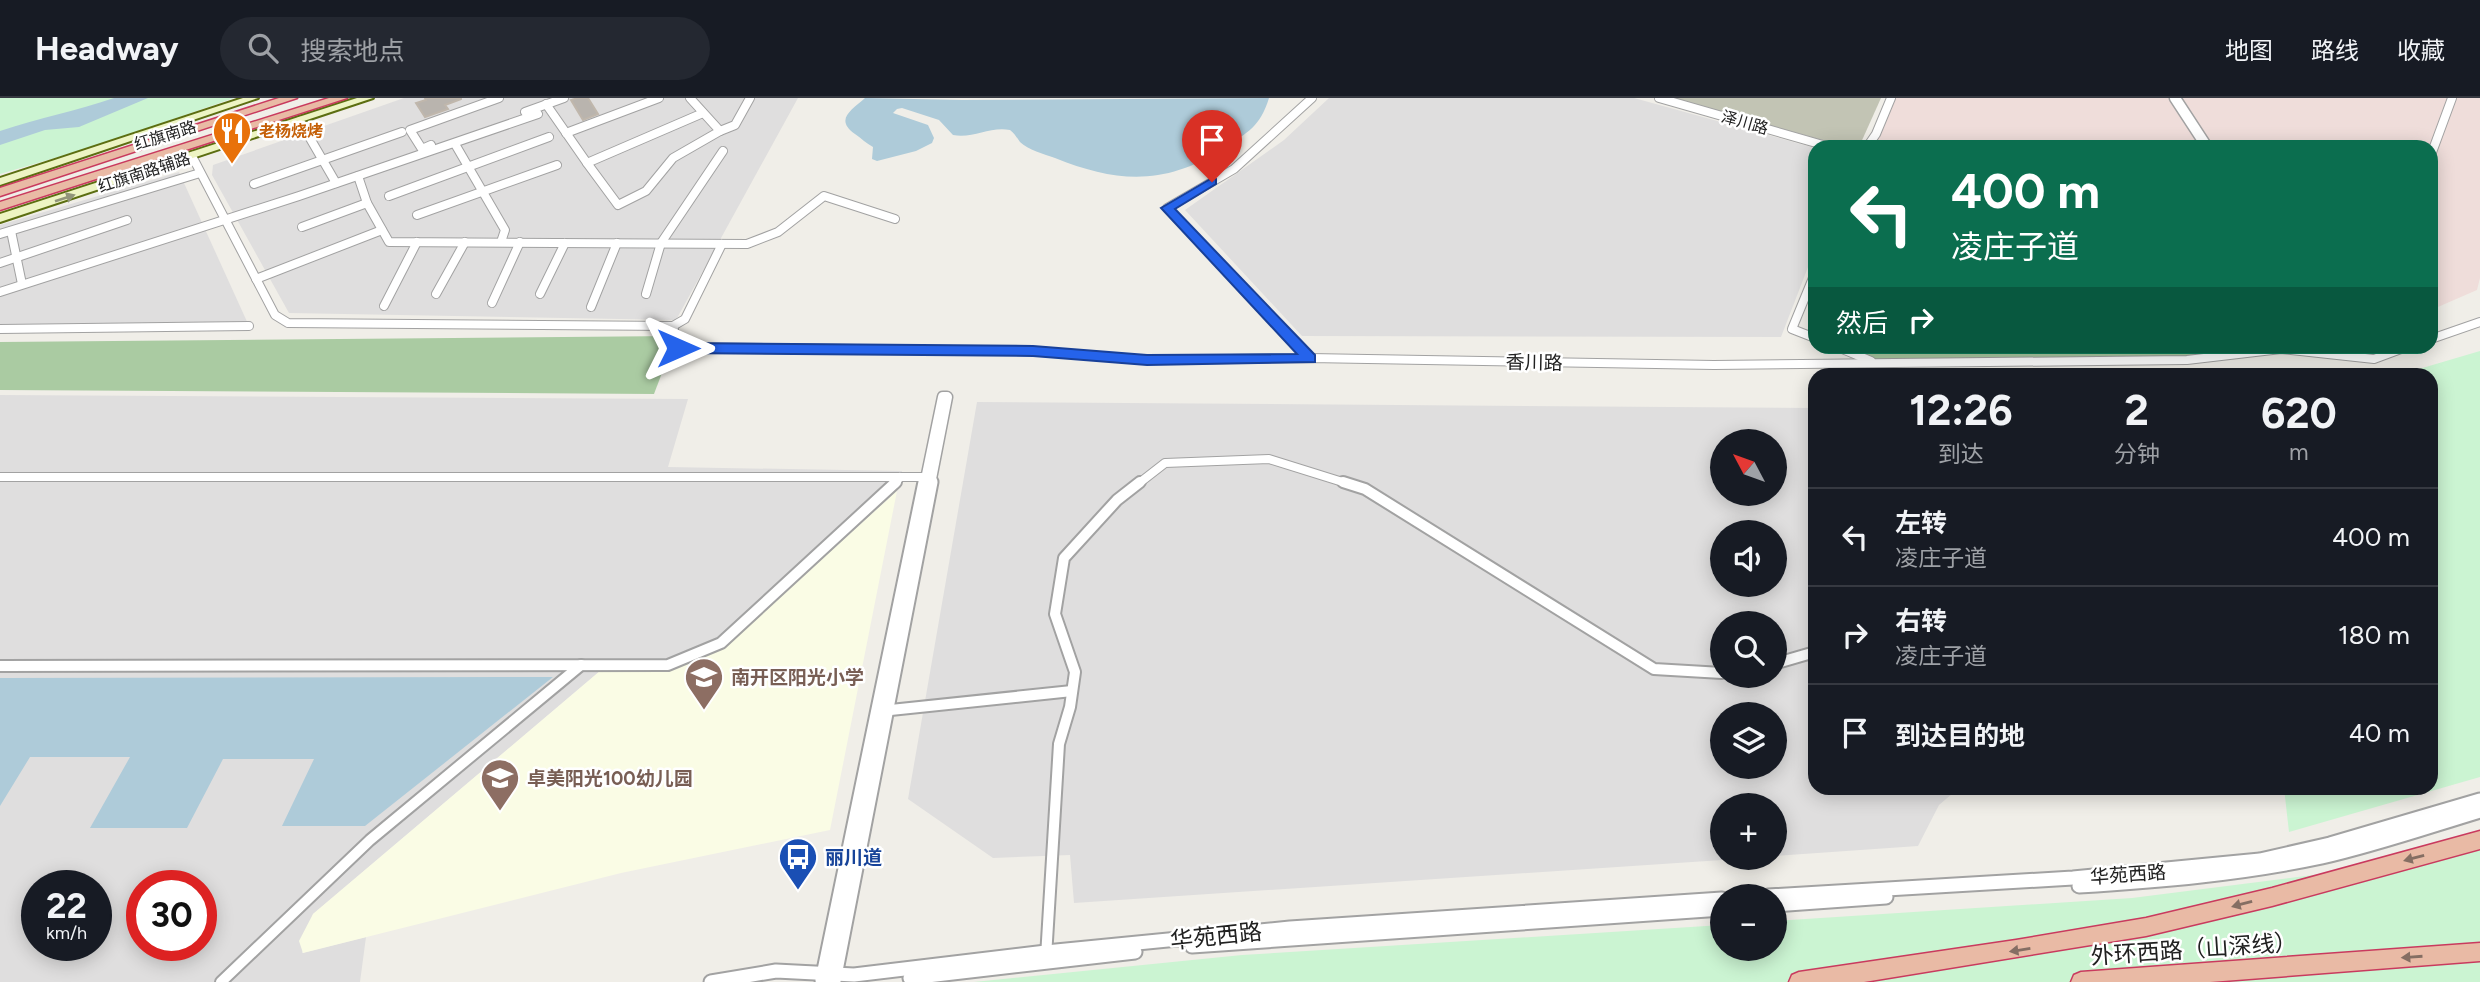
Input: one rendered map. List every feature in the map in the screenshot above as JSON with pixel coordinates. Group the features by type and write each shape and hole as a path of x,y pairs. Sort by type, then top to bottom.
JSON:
{"highway":[{"name":"红旗南路","path":"0,192 96,162 254,104 291,98"},
{"name":"红旗南路","path":"0,206 341,98"},
{"path":"134,139 254,104"},
{"path":"149,170 242,135 255,127"},
{"path":"1799,982 2085,939 2209,913 2480,840"},
{"name":"外环西路（山深线）","path":"2081,982 2480,952"}],"main road":[{"name":"红旗南路辅路","path":"0,218 368,98"},
{"name":"红旗南路辅路","path":"0,182 134,139"}],"street":[{"path":"499,98 410,130 422,149 564,98"},
{"path":"566,133 659,98"},
{"path":"690,98 720,131"},
{"path":"546,104 618,205 646,191 673,158 735,125 750,98"},
{"path":"1310,358 1167,208 1234,169 1312,98"},
{"name":"泽川路","path":"1659,98 1808,141"},
{"path":"1872,140 1891,98"},
{"path":"2175,98 2202,140"},
{"path":"2437,140 2452,98"},
{"path":"587,163 704,113"},
{"path":"0,292 455,144 538,114"},
{"path":"300,121 336,183"},
{"path":"254,184 402,132"},
{"path":"389,196 549,137"},
{"path":"455,144 505,230 501,242"},
{"path":"646,294 661,243 723,151"},
{"path":"192,156 275,315 288,323 673,326 685,319 722,244"},
{"path":"417,215 557,165"},
{"path":"0,234 200,173"},
{"path":"358,176 367,203 389,242 722,244 762,241 824,197 895,219"},
{"path":"302,227 367,203"},
{"path":"0,263 127,220"},
{"path":"256,279 382,230"},
{"path":"11,231 22,284"},
{"path":"384,306 417,242"},
{"path":"436,294 465,242"},
{"path":"492,303 520,242"},
{"path":"540,295 565,243"},
{"path":"591,307 617,243"},
{"path":"1808,290 1792,329 1808,335"},
{"path":"2438,337 2480,322"},
{"path":"0,329 249,326"},
{"name":"香川路","path":"673,326 678,348 1033,351 1147,360 1310,358 1714,365 2187,360 2238,354"},
{"path":"1855,354 1877,363"},
{"name":"香川路","path":"2328,354 2374,359 2387,354"},
{"path":"828,977 945,397"},
{"path":"1046,957 1059,744 1075,672 1055,614 1064,558 1117,500 1165,463 1269,459 1365,489 1654,669 1710,672"},
{"path":"0,477 928,477"},
{"path":"0,666 668,665 721,643 889,491 900,477"},
{"path":"1787,660 1808,654"},
{"path":"221,982 370,840 581,665"},
{"path":"881,711 1072,691"},
{"name":"华苑西路","path":"1787,895 2073,878 2260,860 2343,840 2480,800"},
{"name":"华苑西路","path":"1787,904 2148,882 2221,874 2324,857 2480,811"},
{"name":"华苑西路","path":"739,982 769,978 907,978 1046,957 1369,922 1710,900"},
{"name":"华苑西路","path":"1046,957 1710,910"},
{"name":"华苑西路","path":"711,982 776,971 828,977"}],"shaded area":[{"path":"404,98 798,98 676,320 289,313 212,175 213,165"},
{"path":"1329,98 1634,98 1808,146 1808,267 1781,337 1302,336 1185,210 1284,140"},
{"path":"1672,98 1881,98 1862,140 1822,140"},
{"path":"1891,98 2480,98 2480,278 2477,290 2438,307 2438,140 1875,140"},
{"path":"179,172 249,326 0,329 0,225"},
{"path":"0,395 688,399 668,467 902,471 897,491 725,647 672,670 600,671 313,914 302,953 366,937 360,982 0,982"},
{"path":"977,402 1808,408 1808,795 1951,795 1939,805 1918,846 1787,855 1787,793 1710,793 1710,861 1074,903 1070,855 993,858 908,799"},
{"name":"南开区阳光小学","path":"897,491 830,830 621,873 303,953 299,941 313,914 600,671 672,670 725,647"}],"green space":[{"path":"0,98 234,98 99,145 0,174"},
{"path":"676,336 654,394 0,390 0,342"},
{"path":"2480,351 2480,777 2438,789 2438,368 2422,368"},
{"path":"1862,354 2203,354 2174,358 1875,359"},
{"path":"2285,795 2417,795 2289,832"},
{"path":"2480,839 2480,982 974,982 1242,955 1710,926 1710,961 1787,961 1787,920 2132,898 2321,874"}],"water":[{"path":"114,98 148,98 79,127 45,130 0,145 0,131"},
{"path":"865,98 1269,98 1257,122 1224,148 1182,169 1141,177 1099,172 1036,152 1020,142 1010,130 953,135 939,120 902,108 893,113 928,125 934,138 932,143 916,151 877,161 872,159 873,147 846,124 847,115"},
{"path":"553,677 365,826 282,826 314,759 223,759 187,828 90,828 130,757 30,757 0,806 0,678"}],"building":[{"path":"425,98 461,99 445,105 448,109 425,117 416,103 426,100"},
{"path":"588,98 598,114 583,120 571,100"}],"place":[{"name":"老杨烧烤","path":"232,165"},
{"name":"南开区阳光小学","path":"704,711"},
{"name":"卓美阳光100幼儿园","path":"500,812"},
{"name":"丽川道","path":"798,891"}],"route":[{"path":"678,348 1033,351 1147,360 1310,358 1167,208 1212,182"}]}
